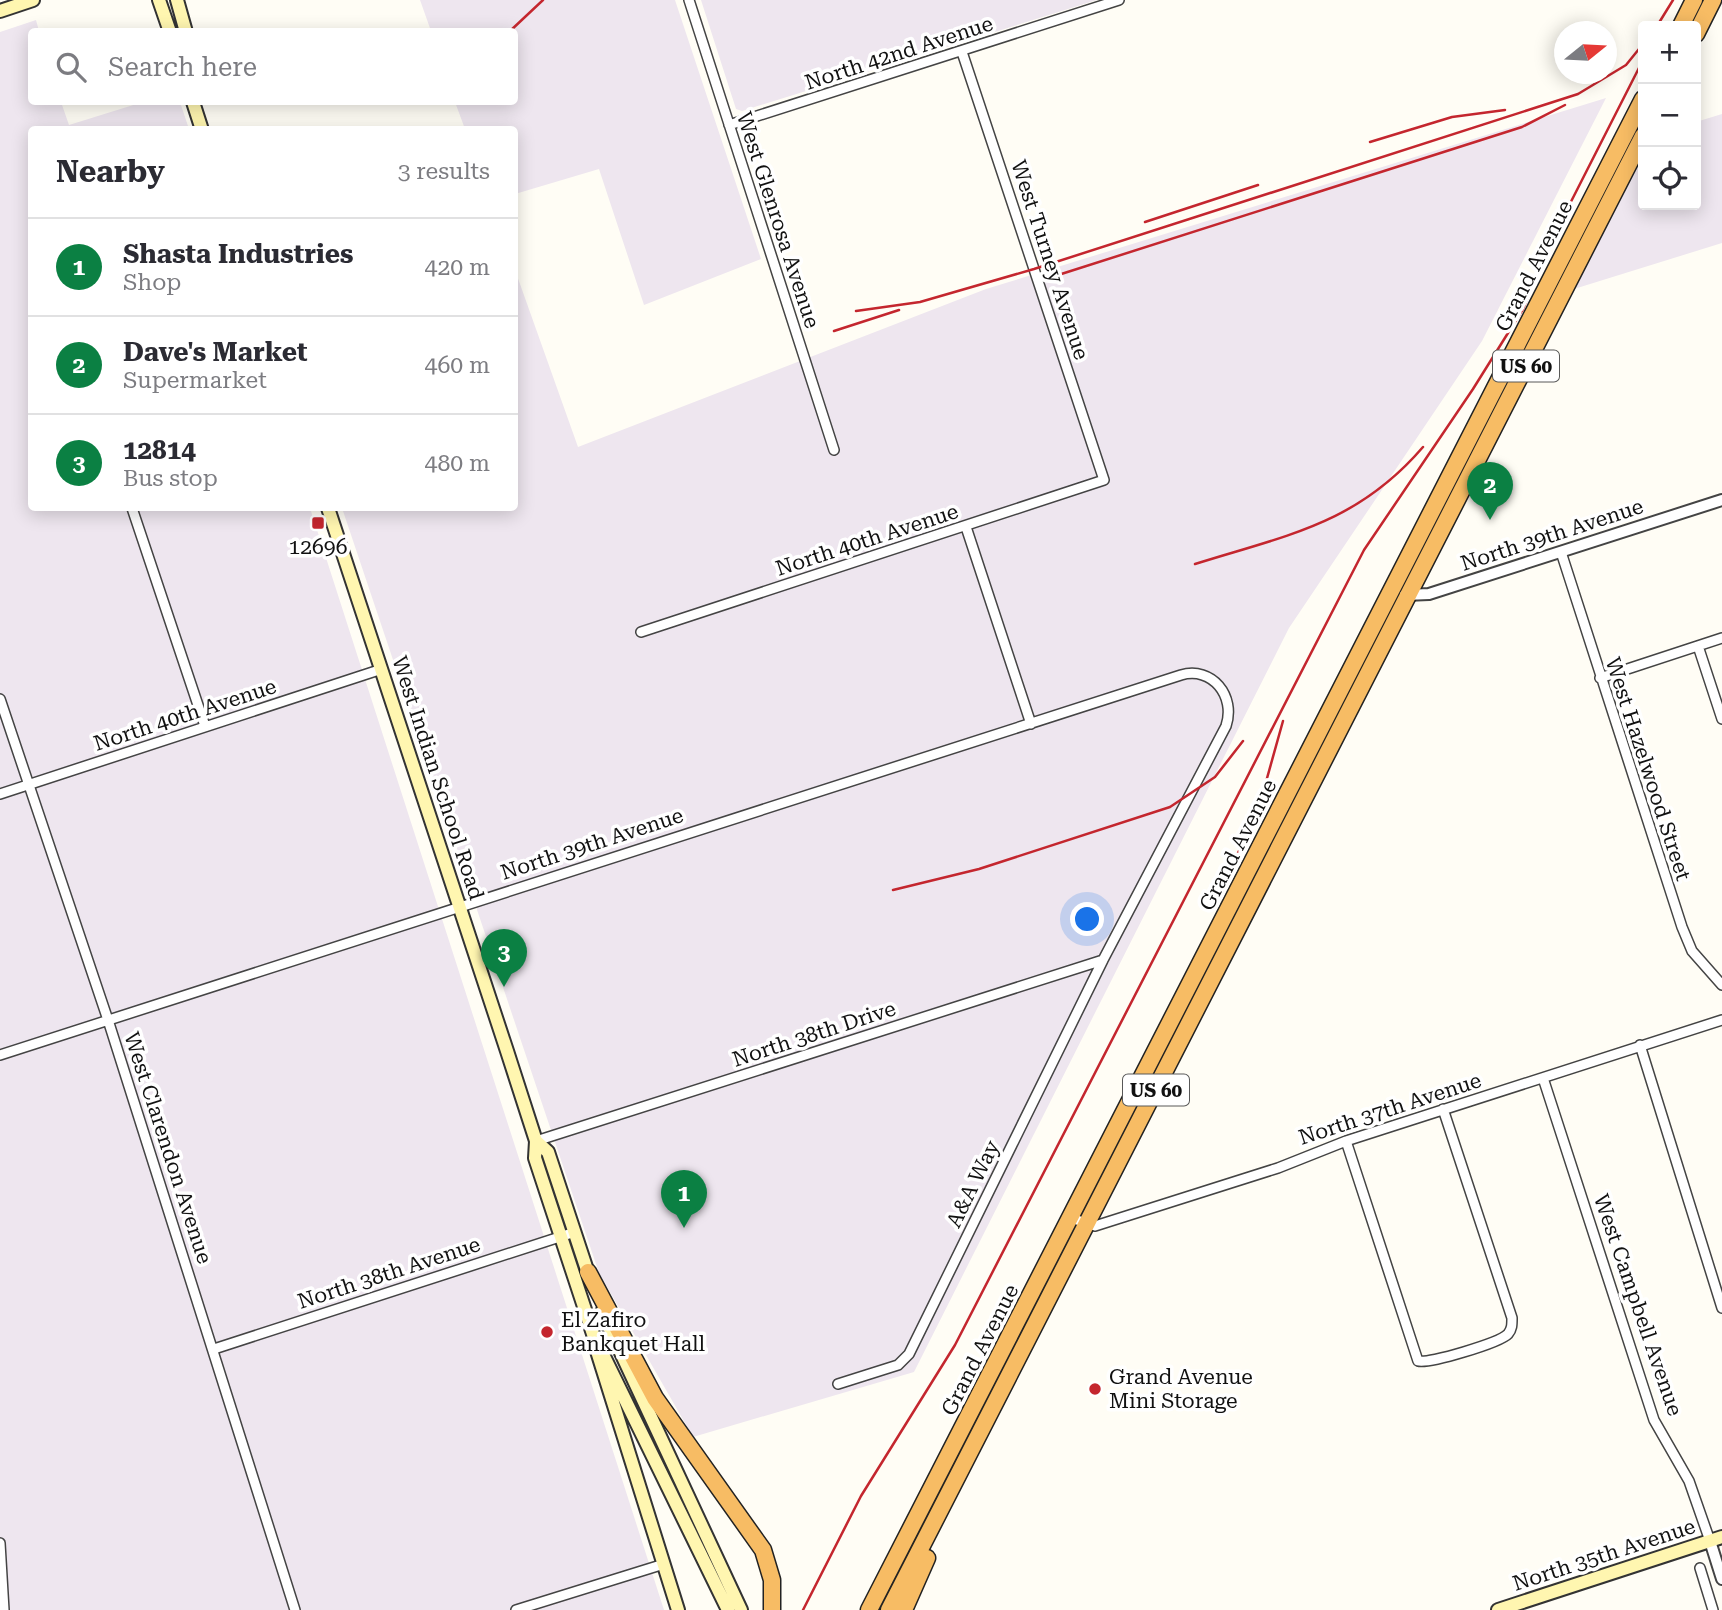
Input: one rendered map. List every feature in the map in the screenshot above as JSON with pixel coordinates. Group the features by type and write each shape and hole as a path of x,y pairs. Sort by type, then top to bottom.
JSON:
{"highway":[{"path":"1684,21 1694,0"},
{"path":"1701,24 1713,0"},
{"name":"Grand Avenue","path":"869,1610 1638,109"},
{"name":"Grand Avenue","path":"889,1610 1638,146"},
{"path":"1230,908 1245,917"},
{"path":"588,1272 655,1398 763,1550 772,1580 772,1610"},
{"path":"957,1441 968,1460"},
{"path":"904,1610 928,1555 942,1509"}],"main road":[{"path":"0,11 33,0"},
{"path":"159,0 169,28"},
{"path":"177,0 185,28"},
{"path":"194,105 201,126"},
{"name":"West Indian School Road","path":"329,511 536,1141 535,1158 593,1334 736,1609"},
{"name":"West Indian School Road","path":"536,1141 548,1152 611,1335 736,1609"},
{"path":"593,1334 598,1361 678,1610"},
{"name":"North 35th Avenue","path":"1498,1610 1716,1539"}],"street":[{"name":"West Glenrosa Avenue","path":"689,0 834,450"},
{"name":"North 42nd Avenue","path":"729,125 1119,0"},
{"name":"West Turney Avenue","path":"962,52 1104,480"},
{"name":"North 40th Avenue","path":"640,632 1104,480"},
{"name":"North 39th Avenue","path":"1409,596 1429,594 1722,500"},
{"path":"133,511 205,726"},
{"path":"966,527 1031,723"},
{"name":"West Hazelwood Street","path":"1561,552 1686,940 1705,969 1722,985"},
{"path":"1393,589 1409,596"},
{"path":"1600,678 1722,638"},
{"path":"1698,646 1722,719"},
{"name":"North 40th Avenue","path":"0,794 382,669"},
{"name":"North 39th Avenue","path":"0,1055 1196,672 1209,677 1222,690 1226,696 1228,719 1103,960"},
{"name":"West Clarendon Avenue","path":"0,698 108,1020 295,1610"},
{"name":"North 38th Drive","path":"536,1141 1103,960"},
{"name":"A&A Way","path":"838,1384 898,1365 909,1354 1103,960"},
{"name":"North 37th Avenue","path":"1087,1226 1095,1226 1278,1168 1346,1141 1722,1020"},
{"path":"1640,1045 1722,1308"},
{"name":"West Campbell Avenue","path":"1542,1078 1650,1409 1689,1481 1716,1539 1722,1578"},
{"path":"1346,1141 1418,1362 1428,1362 1504,1337 1511,1329 1512,1318 1443,1109"},
{"path":"1071,1218 1087,1226"},
{"name":"North 38th Avenue","path":"214,1349 575,1232"},
{"path":"0,1543 4,1610"},
{"path":"516,1610 664,1563"},
{"path":"1700,1568 1713,1610"}],"shaded area":[{"path":"420,0 675,0 761,259 644,305 599,169 518,193 518,126 464,126 456,105 518,105 518,28 430,28"},
{"path":"701,0 1097,0 742,111 736,109"},
{"path":"36,20 38,28 28,28 28,105 62,105 69,125 133,105 181,105 188,126 28,126 28,511 311,511 664,1610 0,1610 0,32"},
{"path":"1606,98 1482,341 1289,628 914,1372 693,1437 599,1273 343,511 518,511 518,278 578,447 986,289"},
{"path":"1722,114 1722,243 1574,289 1638,160 1638,210 1701,210 1701,120"}],"railway":[{"path":"513,28 543,0"},
{"path":"1660,21 1673,0"},
{"path":"856,311 920,302 1034,269 1578,94 1626,65 1638,50"},
{"path":"803,1610 861,1496 955,1345 1364,550 1473,389 1523,309 1551,241 1638,70"},
{"path":"1055,276 1522,127 1565,105"},
{"path":"1370,142 1452,117 1505,110"},
{"path":"1145,222 1258,185"},
{"path":"834,331 899,310"},
{"path":"1195,564 1319,524 1372,494 1398,473 1423,447"},
{"path":"1236,857 1257,814 1283,721"},
{"path":"893,890 979,869 1170,807 1215,777 1243,741"}],"place":[{"name":"Dave's Market","path":"1490,520"},
{"name":"12696","path":"318,523"},
{"name":"12814","path":"504,987"},
{"name":"Shasta Industries","path":"684,1228"},
{"name":"El Zafiro Bankquet Hall","path":"547,1332"},
{"name":"Grand Avenue Mini Storage","path":"1095,1389"}]}
